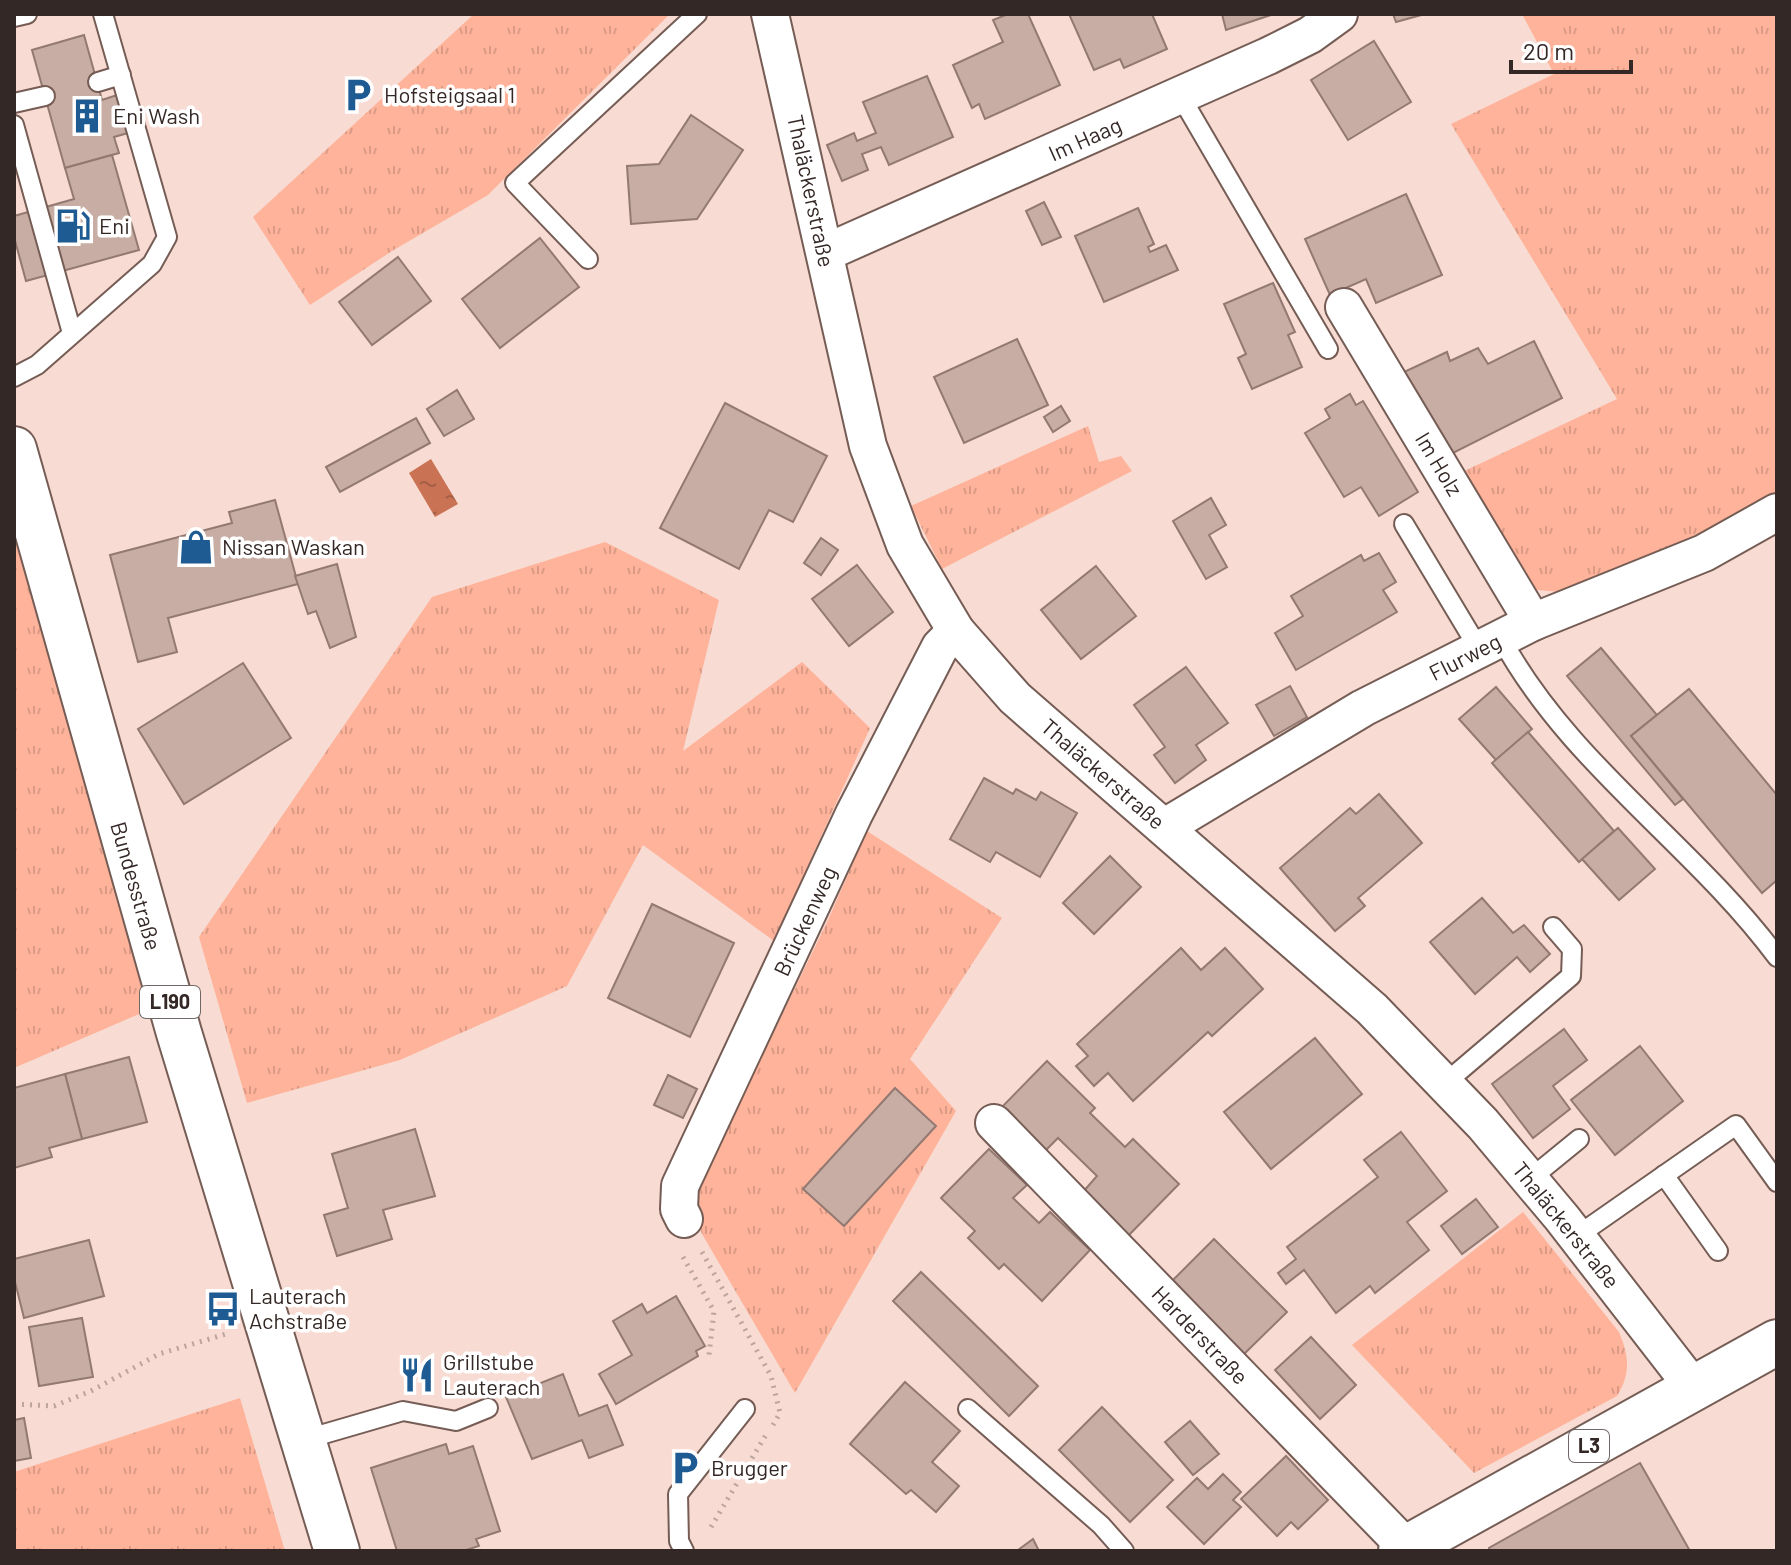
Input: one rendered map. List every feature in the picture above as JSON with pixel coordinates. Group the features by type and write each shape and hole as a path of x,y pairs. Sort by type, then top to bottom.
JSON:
{"main road":[{"name":"Bundesstraße","path":"14,449 142,906 265,1322 337,1551"},
{"name":"Harderstraße","path":"1404,1549 1777,1342"}],"street":[{"name":"Thaläckerstraße","path":"770,14 868,446 905,545 956,631 1015,698 1372,1009 1530,1179 1693,1387"},
{"name":"Im Haag","path":"825,253 1181,97 1310,35 1339,14"},
{"name":"Im Holz","path":"1344,307 1533,622"},
{"name":"Flurweg","path":"1165,827 1363,708 1533,622 1704,553 1777,512"},
{"name":"Brückenweg","path":"682,1214 680,1186 854,814 940,647 956,631"},
{"name":"Harderstraße","path":"994,1123 1404,1549"}],"lane":[{"path":"14,17 27,14"},
{"path":"14,377 37,365 152,264 167,237 103,14"},
{"path":"588,259 515,183 697,14"},
{"path":"98,82 121,75"},
{"path":"14,103 45,96"},
{"path":"1181,97 1328,349"},
{"path":"14,125 72,333"},
{"path":"1404,524 1490,644 1516,666 1585,755 1742,910 1777,957"},
{"path":"1444,1084 1571,976 1572,949 1553,927"},
{"path":"1577,1236 1736,1125 1777,1182"},
{"path":"1530,1179 1579,1139"},
{"path":"1664,1175 1718,1251"},
{"path":"303,1440 403,1411 456,1421 488,1408"},
{"path":"684,1551 679,1541 678,1494 745,1409"},
{"path":"968,1409 1101,1525 1124,1551"}],"path":[{"path":"682,1214 670,1223 674,1239 714,1311 709,1355"},
{"path":"14,1404 54,1406 91,1391 159,1354 265,1322"}],"green space":[{"path":"474,14 670,14 488,195 392,251 310,305 253,217"},
{"path":"1522,14 1777,14 1777,492 1764,503 1571,593 1527,589 1458,474 1617,399 1451,124 1554,74"},
{"path":"1088,426 1099,462 1121,456 1132,471 942,569 911,506"},
{"path":"14,488 160,1005 14,1068"},
{"path":"605,542 719,600 683,751 802,662 870,728 774,941 643,845 567,986 400,1060 247,1103 199,937 432,597"},
{"path":"867,831 1002,918 910,1059 956,1111 795,1393 702,1234 695,1215 699,1186 828,920"},
{"path":"1523,1212 1619,1332 1625,1349 1626,1372 1617,1396 1474,1473 1352,1345"},
{"path":"240,1398 285,1551 14,1551 14,1472"}],"water":[{"path":"431,459 458,504 435,517 409,473"}],"building":[{"path":"1008,14 1028,14 1060,85 985,119 979,104 972,108 953,65 1003,42 993,20"},
{"path":"1069,14 1152,14 1167,49 1124,68 1120,59 1094,70"},
{"path":"1222,14 1274,14 1226,30"},
{"path":"1393,14 1425,14 1396,22"},
{"name":"Eni Wash","path":"84,35 102,100 117,95 128,133 114,137 119,153 65,168 32,50"},
{"path":"1374,41 1411,102 1348,140 1311,80"},
{"path":"927,76 953,137 889,165 881,147 862,154 868,170 842,181 827,145 854,133 857,141 876,133 863,102"},
{"path":"691,115 743,150 697,219 631,224 627,166 659,164"},
{"name":"Eni","path":"112,155 139,250 26,281 14,237 14,216 74,199 65,168"},
{"path":"1406,194 1442,275 1376,303 1366,279 1330,295 1305,239"},
{"path":"1044,202 1061,237 1042,245 1026,211"},
{"path":"1138,208 1154,244 1148,247 1150,252 1166,245 1178,270 1104,302 1075,236"},
{"path":"540,238 579,287 500,348 462,299"},
{"path":"398,257 431,301 372,345 339,302"},
{"path":"1273,283 1295,332 1288,335 1302,367 1252,389 1238,358 1246,354 1224,304"},
{"path":"1017,339 1048,405 964,443 934,377"},
{"path":"1534,341 1562,398 1451,454 1418,404 1404,372 1447,352 1450,361 1478,348 1488,364"},
{"path":"457,390 474,419 444,436 427,409"},
{"path":"1350,394 1356,405 1363,401 1418,492 1379,516 1361,487 1344,497 1305,433 1330,418 1325,409"},
{"path":"725,403 827,456 793,522 769,510 739,569 660,528"},
{"path":"1061,406 1070,421 1053,432 1044,417"},
{"path":"416,418 430,443 340,492 326,467"},
{"path":"1211,498 1226,525 1209,535 1227,567 1206,579 1173,521"},
{"path":"275,500 298,584 168,618 177,652 138,662 110,555 232,523 229,512"},
{"path":"821,538 838,550 821,575 804,563"},
{"path":"1379,553 1396,582 1383,590 1397,612 1296,670 1275,633 1303,616 1291,596 1361,555 1364,561"},
{"path":"337,564 356,637 330,648 316,611 308,614 295,576"},
{"path":"857,565 893,612 849,646 812,599"},
{"path":"1096,566 1136,616 1081,659 1041,610"},
{"path":"1601,648 1657,715 1631,736 1683,799 1675,805 1567,676"},
{"path":"243,663 291,738 184,804 138,729"},
{"path":"1186,667 1228,723 1196,745 1206,760 1175,783 1154,755 1165,747 1134,705"},
{"path":"1290,686 1307,717 1274,736 1256,705"},
{"path":"1496,687 1532,729 1496,760 1459,719"},
{"path":"1689,689 1777,795 1777,880 1762,893 1631,736"},
{"path":"1528,732 1614,831 1579,862 1492,763"},
{"path":"984,778 1013,794 1016,789 1036,800 1041,792 1077,813 1040,877 996,852 990,862 950,839"},
{"path":"1379,794 1422,843 1358,898 1365,906 1335,931 1280,868 1350,808 1356,814"},
{"path":"1618,828 1655,869 1619,900 1582,859"},
{"path":"1110,856 1141,887 1094,934 1063,903"},
{"path":"1482,898 1513,933 1524,925 1550,954 1530,972 1517,957 1475,994 1430,942"},
{"path":"652,904 734,943 690,1037 608,998"},
{"path":"1181,948 1201,970 1225,948 1263,989 1212,1036 1208,1032 1133,1101 1108,1073 1094,1086 1076,1066 1088,1056 1077,1044"},
{"path":"1564,1029 1587,1060 1553,1086 1570,1109 1533,1138 1492,1084"},
{"path":"1315,1038 1362,1094 1271,1169 1224,1112"},
{"path":"1640,1046 1683,1101 1615,1155 1571,1100"},
{"path":"129,1057 147,1122 82,1139 65,1074"},
{"path":"1047,1061 1095,1108 1090,1113 1125,1147 1133,1139 1179,1184 1127,1237 1082,1193 1097,1176 1058,1138 1044,1152 1000,1109"},
{"path":"65,1074 82,1139 49,1148 52,1157 14,1168 14,1088"},
{"path":"668,1075 697,1089 683,1118 654,1105"},
{"path":"895,1088 936,1126 844,1226 803,1189"},
{"path":"415,1129 435,1196 383,1210 392,1239 337,1256 324,1215 348,1208 332,1154"},
{"path":"1401,1132 1447,1191 1407,1222 1429,1250 1375,1293 1370,1286 1336,1313 1304,1270 1286,1284 1278,1273 1296,1259 1287,1247 1378,1177 1364,1160"},
{"path":"989,1149 1027,1185 1013,1198 1039,1223 1050,1212 1090,1250 1042,1301 1004,1264 999,1269 968,1238 975,1231 941,1198"},
{"path":"1476,1199 1498,1227 1462,1254 1441,1226"},
{"path":"1214,1239 1287,1312 1241,1357 1169,1284"},
{"path":"89,1240 104,1296 24,1318 14,1278 14,1259"},
{"path":"921,1272 1038,1386 1009,1416 893,1301"},
{"path":"676,1296 705,1346 696,1351 698,1356 616,1404 599,1374 632,1355 613,1321 642,1304 647,1313"},
{"path":"82,1318 93,1377 39,1386 29,1327"},
{"path":"1311,1337 1356,1385 1320,1419 1275,1370"},
{"path":"563,1374 579,1416 607,1405 623,1445 589,1458 582,1440 532,1459 506,1397"},
{"path":"905,1382 960,1431 932,1462 959,1486 936,1512 911,1490 906,1494 850,1444"},
{"path":"1102,1407 1173,1480 1130,1522 1059,1450"},
{"path":"24,1418 31,1458 14,1461 14,1420"},
{"path":"1190,1421 1219,1454 1193,1475 1165,1442"},
{"path":"446,1444 449,1454 473,1446 500,1531 476,1539 479,1546 463,1551 397,1551 371,1468"},
{"path":"1286,1456 1328,1500 1298,1529 1291,1522 1277,1536 1241,1499"},
{"path":"1640,1463 1690,1551 1490,1551 1489,1548"},
{"path":"1223,1474 1241,1492 1233,1500 1241,1507 1204,1544 1167,1507 1197,1478 1208,1489"},
{"path":"1033,1539 1039,1551 1018,1551 1018,1550"}],"place":[{"name":"Hofsteigsaal 1","path":"358,95"},
{"name":"Eni Wash","path":"87,116"},
{"name":"Eni","path":"73,226"},
{"name":"Nissan Waskan","path":"196,547"},
{"name":"Lauterach Achstraße","path":"223,1309"},
{"name":"Grillstube Lauterach","path":"417,1375"},
{"name":"Brugger","path":"685,1468"}]}
